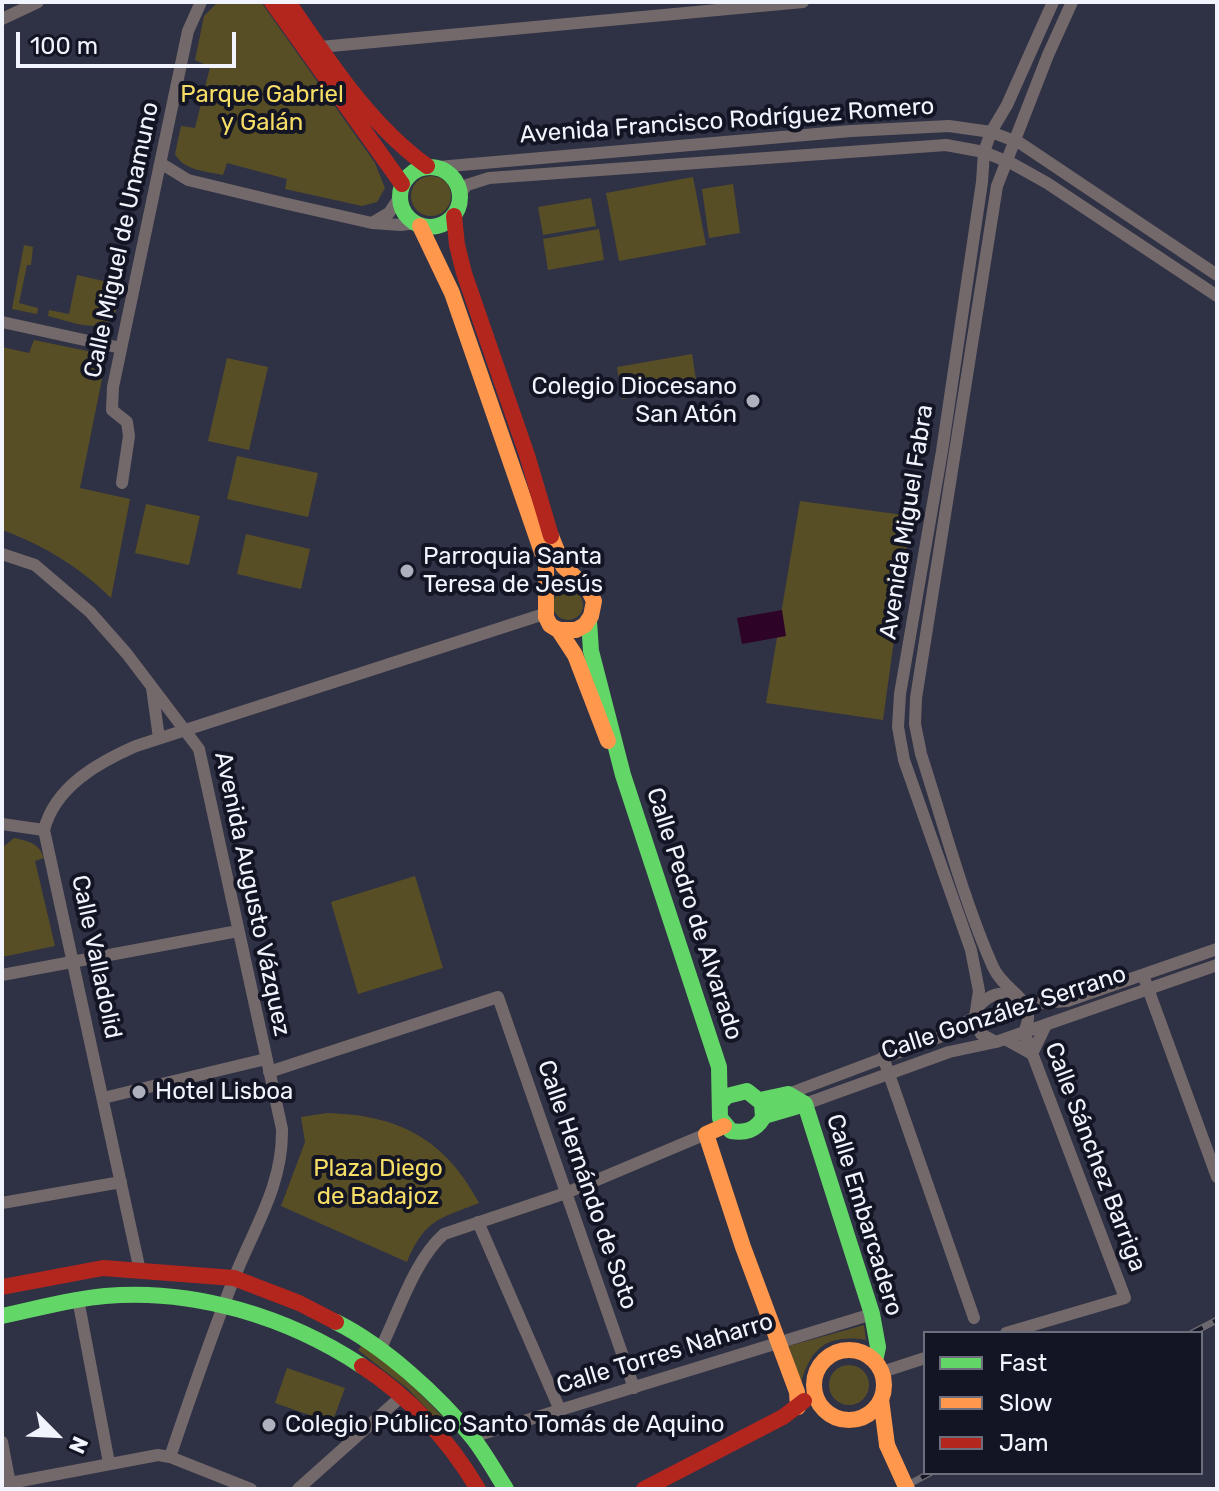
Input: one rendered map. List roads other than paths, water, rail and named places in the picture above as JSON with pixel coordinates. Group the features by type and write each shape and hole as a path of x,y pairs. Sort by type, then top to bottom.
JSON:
{"main road":[{"path":"272,2 401,191 403,210 435,253 452,293 546,564 548,577 542,601 544,614 549,623 558,629 577,630 589,621 594,601 588,588 561,565 459,256 454,216"},
{"path":"288,2 384,131 412,157 453,176 461,193 459,209 454,216 440,226 417,225"},
{"path":"401,191 413,171 433,167"},
{"path":"545,593 555,582 576,580"},
{"name":"Calle Pedro de Alvarado","path":"589,621 591,651 623,775 719,1067 720,1103"},
{"name":"Calle Pedro de Alvarado","path":"558,629 575,655 623,775"},
{"name":"Calle Pedro de Alvarado","path":"719,1067 757,1103"},
{"path":"757,1103 788,1094"},
{"name":"Calle Embarcadero","path":"788,1094 811,1108 872,1314 879,1366"},
{"path":"757,1103 761,1122 751,1131 737,1133 724,1126 720,1118 720,1103 727,1096 757,1103 811,1108"},
{"path":"724,1126 706,1134 743,1247 797,1392 798,1407"},
{"path":"2,1287 103,1268 234,1278 330,1317 381,1348 438,1399 472,1437 506,1489"},
{"path":"2,1316 78,1299 117,1295 165,1297 223,1306 279,1323 323,1341 374,1372 449,1444 478,1489"},
{"path":"644,1489 783,1417 810,1394 820,1367 829,1357 839,1352 859,1352 879,1366 887,1445 907,1489"},
{"path":"815,1382 817,1400 827,1412 840,1419 861,1419 873,1413 881,1398"},
{"path":"783,1417 827,1412"},
{"path":"850,1420 887,1445"}],"street":[{"path":"2,19 38,2"},
{"name":"Calle Miguel de Unamuno","path":"122,483 129,436 127,422 112,410 113,387 188,31 201,2"},
{"path":"320,47 803,2"},
{"name":"Avenida Miguel Fabra","path":"976,1012 978,976 971,950 904,760 898,727 900,694 944,436 984,152 1053,2"},
{"name":"Avenida Miguel Fabra","path":"1027,1004 1001,981 982,939 921,754 915,724 916,698 997,186 1072,2"},
{"name":"Avenida Francisco Rodríguez Romero","path":"433,167 851,131 949,126 991,132 1014,141 1217,275"},
{"name":"Avenida Francisco Rodríguez Romero","path":"461,193 467,185 489,178 946,145 984,152 1047,183 1217,296"},
{"path":"162,164 188,180 372,223 417,225"},
{"path":"156,191 188,180"},
{"path":"372,223 389,213 401,191"},
{"path":"2,322 121,348"},
{"name":"Avenida Augusto Vázquez","path":"2,554 35,565 104,627 199,749 282,1129 282,1154 271,1196 223,1306 170,1457"},
{"name":"Avenida Augusto Vázquez","path":"185,729 251,711 544,614"},
{"path":"151,685 159,738"},
{"path":"2,824 44,830 47,818 67,789 101,761 185,729"},
{"name":"Calle Valladolid","path":"44,830 140,1271"},
{"path":"2,975 238,931"},
{"name":"Calle González Serrano","path":"1027,1004 1067,1001 1217,949"},
{"name":"Calle González Serrano","path":"811,1108 889,1073 949,1052 1001,1041 1217,965"},
{"path":"1143,975 1217,1177"},
{"name":"Calle González Serrano","path":"788,1094 945,1035 976,1012 992,995 1014,995"},
{"name":"Calle Hernándo de Soto","path":"267,1066 498,997 634,1388"},
{"path":"1024,1032 1030,1016 1027,1004"},
{"path":"976,1012 981,1034 1032,1054 1046,1025"},
{"name":"Calle Sánchez Barriga","path":"1013,1331 1125,1298 1024,1032"},
{"path":"883,1057 974,1318"},
{"path":"103,1098 267,1066"},
{"path":"381,1348 432,1245 444,1234 566,1193 687,1145 706,1134"},
{"path":"2,1203 121,1182"},
{"path":"478,1222 560,1410"},
{"path":"78,1299 109,1463"},
{"name":"Calle Torres Naharro","path":"472,1437 872,1314"},
{"path":"879,1366 923,1358"},
{"path":"298,1489 402,1396"},
{"path":"2,1442 11,1486 158,1455 170,1457 232,1486 251,1489"}],"railway":[{"path":"1196,1331 1217,1320"},
{"path":"900,1489 926,1475"}],"place":[{"name":"Colegio Diocesano San Atón","path":"753,401"},
{"name":"Parroquia Santa Teresa de Jesús","path":"407,571"},
{"name":"Hotel Lisboa","path":"139,1092"},
{"name":"Colegio Público Santo Tomás de Aquino","path":"269,1425"}],"park label":[{"name":"Parque Gabriel y Galán","path":"262,109"},
{"name":"Plaza Diego de Badajoz","path":"378,1183"}]}
